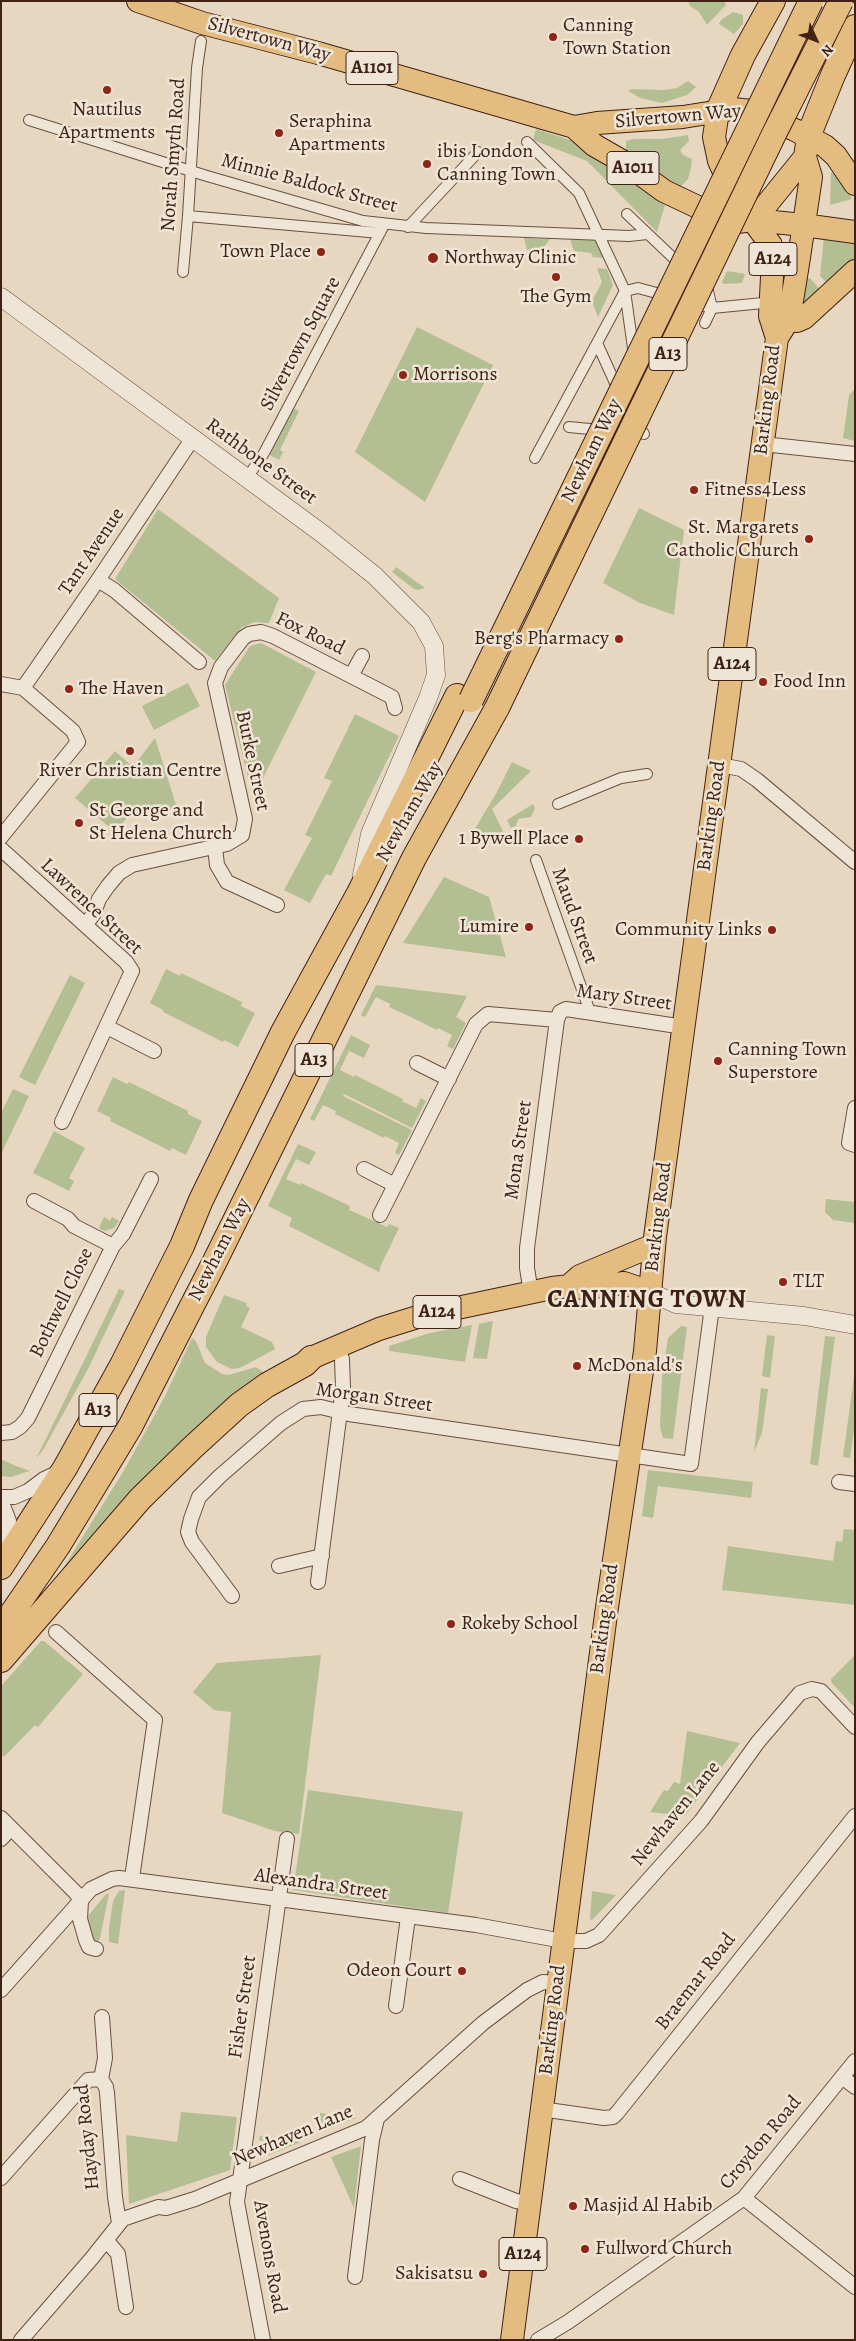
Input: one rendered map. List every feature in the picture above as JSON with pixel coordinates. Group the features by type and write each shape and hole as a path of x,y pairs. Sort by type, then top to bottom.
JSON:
{"highway":[{"name":"Newham Way","path":"1,1629 58,1546 130,1426 215,1261 414,858 477,702 795,1"},
{"name":"Newham Way","path":"477,702 811,1"},
{"name":"Newham Way","path":"477,702 823,1"},
{"name":"Newham Way","path":"5,1563 65,1468 135,1340 283,1032 359,892 477,702 774,134 841,1"},
{"path":"718,111 743,55 772,4"},
{"path":"807,147 833,75 855,27"},
{"path":"1,1660 140,1499 192,1448 239,1404 267,1385 305,1364 311,1358"}],"main road":[{"name":"Silvertown Way","path":"138,1 226,29 318,53 574,127 594,145 627,164 664,191 723,219 737,222 754,220"},
{"name":"Silvertown Way","path":"574,127 597,123 683,117 733,109 751,111 807,147"},
{"name":"Barking Road","path":"514,2340 563,1941 628,1454 645,1351 654,1246 763,444 783,329 770,316 773,257 771,245 736,198 719,161 714,137 718,111"},
{"name":"A1011","path":"807,147 825,146 836,156 855,184"},
{"path":"754,220 807,147"},
{"name":"A124","path":"783,329 811,176 807,147"},
{"name":"A1011","path":"754,220 855,232"},
{"path":"783,329 804,318 855,271"},
{"name":"A124","path":"570,1286 580,1276 654,1246"},
{"name":"A124","path":"311,1358 379,1329 424,1315 531,1293 570,1286 584,1288 624,1284 650,1292"}],"street":[{"name":"Norah Smyth Road","path":"183,272 201,41"},
{"name":"Minnie Baldock Street","path":"29,120 191,171 363,221 382,229 408,227 598,235 647,234"},
{"path":"527,142 579,192 625,290 644,434"},
{"path":"408,227 478,152"},
{"path":"627,214 708,291 712,308 705,324"},
{"path":"188,216 382,229"},
{"name":"Silvertown Square","path":"247,478 264,453 382,229"},
{"path":"625,290 638,288 712,308 763,303"},
{"path":"535,458 625,290"},
{"name":"Rathbone Street","path":"1,297 247,478 375,576 408,606 422,622 434,646 437,666 428,698"},
{"path":"597,343 624,405 644,434"},
{"path":"624,405 652,418"},
{"path":"569,427 644,434"},
{"name":"Tant Avenue","path":"23,688 98,580 192,438"},
{"path":"763,444 855,454"},
{"path":"98,580 114,590 199,662"},
{"name":"Fox Road","path":"221,667 243,638 255,631 273,636 351,676 394,703"},
{"path":"351,676 362,656"},
{"name":"Burke Street","path":"85,925 93,915 99,898 119,873 143,861 215,847 235,841 242,835 245,827 215,683 221,667"},
{"path":"1,684 23,688 73,731 78,742 1,837"},
{"name":"Newham Way","path":"359,892 370,834 428,698"},
{"path":"720,765 741,769 757,780 855,862"},
{"path":"558,804 621,778 647,774"},
{"path":"215,847 217,865 227,882 277,905"},
{"name":"Lawrence Street","path":"1,849 126,962 132,971 62,1122"},
{"name":"Maud Street","path":"536,860 590,1012"},
{"name":"Mary Street","path":"380,1215 476,1024 488,1014 558,1016 566,1009 684,1027"},
{"name":"Mona Street","path":"531,1293 526,1268 527,1248 558,1016"},
{"path":"107,1027 154,1051"},
{"path":"417,1063 449,1079"},
{"path":"855,1108 849,1143 855,1145"},
{"path":"364,1169 395,1185"},
{"name":"Bothwell Close","path":"1,1433 12,1432 20,1427 28,1418 113,1246 124,1234 151,1179"},
{"path":"34,1201 68,1219 74,1226 113,1246"},
{"path":"650,1292 676,1304 804,1316 855,1325"},
{"name":"Morgan Street","path":"232,1596 192,1542 188,1532 199,1497 254,1445 281,1423 303,1409 321,1407 340,1412 691,1464 712,1307"},
{"path":"318,1582 340,1412 343,1368 337,1346"},
{"path":"5,1563 10,1521 1,1499 21,1494 65,1468"},
{"path":"839,1482 855,1484"},
{"path":"279,1566 322,1556"},
{"path":"56,1632 155,1720 132,1878"},
{"name":"Newhaven Lane","path":"563,1941 586,1941 599,1935 701,1821 789,1704 807,1689 821,1692 855,1727"},
{"name":"Braemar Road","path":"541,2109 604,2118 613,2117 855,1816"},
{"path":"1,1839 6,1823 76,1892 81,1901 80,1919 86,1940 89,1948 96,1949"},
{"name":"Fisher Street","path":"239,2181 287,1838"},
{"name":"Alexandra Street","path":"1,1990 91,1889 104,1882 120,1878 132,1878 278,1900 476,1925 563,1941"},
{"path":"396,2006 408,1916"},
{"name":"Newhaven Lane","path":"119,2223 128,2217 158,2207 166,2208 185,2202 366,2128 482,2022 527,1990 543,1982 558,1983"},
{"name":"Hayday Road","path":"102,2017 104,2058 101,2079 107,2093 119,2223"},
{"name":"Croydon Road","path":"538,2340 568,2322 744,2198 855,2061"},
{"path":"842,2077 855,2087"},
{"path":"1,2178 88,2080 101,2079"},
{"path":"355,2277 372,2140 377,2119"},
{"path":"460,2179 516,2201 530,2202"},
{"name":"Avenons Road","path":"239,2181 237,2202 264,2340"},
{"path":"744,2198 855,2287"},
{"path":"21,2340 107,2241 119,2223"},
{"path":"107,2241 118,2254 126,2307"}],"green space":[{"path":"688,1 724,1 726,5 707,25 699,12 690,6"},
{"path":"733,12 743,15 743,24 734,34 719,24 721,20"},
{"path":"688,81 696,87 687,95 662,103 640,98 628,91 632,89 664,90 677,88"},
{"path":"536,129 576,142 665,205 657,232 587,161 533,140"},
{"path":"688,135 689,141 680,150 683,155 692,159 691,168 688,179 679,188 626,153 626,141"},
{"path":"831,172 838,177 852,199 830,205"},
{"path":"824,236 855,242 855,262 831,287 820,276"},
{"path":"524,238 550,239 541,251 527,250"},
{"path":"570,239 598,239 603,258 593,257 591,253 574,251"},
{"path":"597,268 607,269 613,285 598,317 592,301 602,282"},
{"path":"727,271 745,274 742,283 724,284 722,282"},
{"path":"810,278 823,293 801,312 805,279"},
{"path":"417,327 493,365 425,502 355,452"},
{"path":"855,389 855,441 843,438 849,395"},
{"path":"293,408 299,411 280,450 283,452 279,460 270,455"},
{"path":"639,508 684,530 674,615 640,603 603,583"},
{"path":"158,509 279,598 269,623 255,622 242,627 215,661 115,579"},
{"path":"396,567 425,588 414,589 392,572"},
{"path":"261,643 316,672 253,798 225,685 250,646"},
{"path":"188,683 200,706 154,730 142,706"},
{"path":"355,714 399,736 331,876 326,874 310,903 284,890 312,838 305,835 332,781 324,778"},
{"path":"155,738 177,808 128,817 115,832 75,798 115,751 133,767"},
{"path":"512,762 531,771 492,809 503,831 489,841 473,832"},
{"path":"533,804 535,808 531,817 518,819 516,826 511,828 507,820"},
{"path":"444,877 489,897 506,957 403,943"},
{"path":"166,969 180,976 181,973 242,1002 241,1006 255,1013 238,1047 224,1040 223,1042 163,1012 163,1010 150,1003"},
{"path":"70,975 85,983 35,1085 19,1077"},
{"path":"376,985 467,996 456,1017 466,1023 453,1049 447,1046 452,1035 438,1028 437,1030 389,1007 390,1004 376,997 365,1017 361,1015"},
{"path":"351,1035 370,1045 364,1058 349,1051 340,1070 354,1077 355,1075 403,1099 402,1101 416,1108 421,1098 426,1101 412,1128 344,1094 343,1096 412,1130 399,1155 395,1153 399,1143 385,1136 384,1138 335,1114 336,1111 323,1105 314,1121 310,1119"},
{"path":"113,1077 127,1084 129,1082 188,1111 188,1114 202,1121 186,1155 172,1148 170,1151 110,1121 111,1118 97,1111"},
{"path":"13,1089 29,1096 1,1154 1,1113"},
{"path":"54,1131 85,1148 69,1178 74,1181 69,1191 33,1173"},
{"path":"298,1144 316,1152 309,1165 296,1159 286,1179 300,1185 301,1183 350,1206 349,1210 387,1227 389,1224 399,1228 379,1272 289,1226 292,1218 268,1206"},
{"path":"826,1199 855,1202 855,1223 833,1220 825,1212"},
{"path":"104,1217 110,1221 112,1217 119,1221 114,1228 104,1231 99,1228"},
{"path":"119,1289 125,1291 88,1369 43,1450 36,1459"},
{"path":"224,1295 247,1303 246,1306 250,1308 241,1327 272,1342 275,1349 240,1368 232,1369 217,1362 206,1347 206,1337"},
{"path":"493,1321 487,1359 473,1358 479,1324"},
{"path":"472,1325 465,1362 389,1351 389,1346 430,1333"},
{"path":"681,1326 687,1327 673,1439 663,1438 660,1427 662,1377 668,1338"},
{"path":"767,1335 775,1336 770,1378 762,1376"},
{"path":"825,1336 835,1337 818,1466 810,1464"},
{"path":"192,1338 196,1341 205,1363 222,1374 229,1375 256,1367 263,1372 264,1379 57,1578 123,1472 164,1398"},
{"path":"855,1369 855,1424 850,1458 843,1457"},
{"path":"761,1388 768,1389 762,1433 754,1452"},
{"path":"1,1459 30,1471 11,1477 1,1476"},
{"path":"648,1470 753,1482 751,1498 658,1486 653,1518 642,1516"},
{"path":"844,1529 855,1530 855,1605 722,1590 728,1546 833,1561 836,1541 842,1542"},
{"path":"41,1641 44,1641 83,1674 38,1727 35,1725 4,1757 1,1754 1,1686"},
{"path":"321,1655 299,1834 275,1831 222,1813 231,1712 214,1710 193,1692 217,1663"},
{"path":"855,1655 855,1708 831,1682 831,1679"},
{"path":"687,1731 740,1743 685,1816 650,1812 664,1790 668,1791 674,1782 680,1784"},
{"path":"308,1790 463,1812 448,1913 293,1890"},
{"path":"125,1890 118,1944 109,1942 109,1928 113,1901 119,1891"},
{"path":"592,1891 616,1895 592,1920 590,1919"},
{"path":"106,1894 109,1894 100,1938 97,1943 91,1943 88,1916"},
{"path":"181,2112 237,2117 230,2170 129,2204 126,2135 177,2142"},
{"path":"320,2113 357,2118 317,2132"},
{"path":"260,2136 301,2142 269,2155 269,2142 259,2140"},
{"path":"361,2146 354,2208 331,2157"}],"tram line":[{"path":"845,1 855,3"}],"place":[{"name":"Canning Town Station","path":"553,37"},
{"name":"Nautilus Apartments","path":"107,90"},
{"name":"Seraphina Apartments","path":"279,133"},
{"name":"ibis London Canning Town","path":"427,164"},
{"name":"Town Place","path":"321,252"},
{"name":"Northway Clinic","path":"433,258"},
{"name":"The Gym","path":"556,277"},
{"name":"Morrisons","path":"403,375"},
{"name":"Fitness4Less","path":"694,490"},
{"name":"St. Margarets Catholic Church","path":"809,539"},
{"name":"Berg's Pharmacy","path":"619,639"},
{"name":"Food Inn","path":"763,682"},
{"name":"The Haven","path":"69,689"},
{"name":"River Christian Centre","path":"130,751"},
{"name":"St George and St Helena Church","path":"79,823"},
{"name":"1 Bywell Place","path":"579,839"},
{"name":"Lumire","path":"529,927"},
{"name":"Community Links","path":"772,930"},
{"name":"Canning Town Superstore","path":"718,1061"},
{"name":"TLT","path":"783,1282"},
{"name":"McDonald's","path":"577,1366"},
{"name":"Rokeby School","path":"451,1624"},
{"name":"Odeon Court","path":"462,1971"},
{"name":"Masjid Al Habib","path":"573,2206"},
{"name":"Fullword Church","path":"585,2249"},
{"name":"Sakisatsu","path":"483,2274"}],"district":[{"name":"CANNING TOWN","path":"647,1301"}]}
